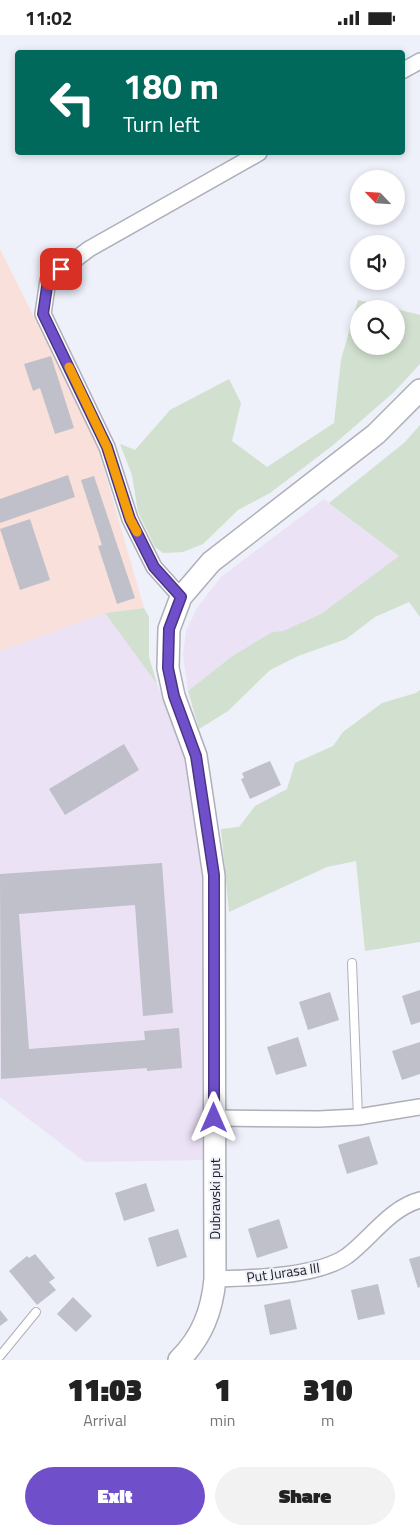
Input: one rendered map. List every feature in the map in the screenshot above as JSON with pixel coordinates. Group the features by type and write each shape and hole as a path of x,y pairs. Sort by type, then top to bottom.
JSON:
{"main road":[{"path":"181,597 211,562 376,434 420,390"},
{"name":"Dubravski put","path":"181,597 169,629 168,668 174,696 196,756 214,875 215,1279 209,1313 188,1357"}],"street":[{"path":"405,69 420,61"},
{"path":"181,597 154,567 130,519 107,447 43,314 48,280 89,249 255,155"},
{"path":"214,1118 319,1119 358,1117 420,1107"},
{"name":"Put Jurasa III","path":"215,1279 268,1277 328,1265 347,1255 371,1232 393,1215 420,1200"}],"lane":[{"path":"352,963 358,1117"},
{"path":"0,1356 36,1312"}],"shaded area":[{"path":"0,249 96,441 144,608 105,613 0,651"},
{"path":"324,499 399,556 321,615 283,631 272,632 231,657 188,691 183,654 186,631 197,608 221,577"},
{"path":"105,613 157,684 183,745 202,864 205,1160 85,1162 0,1097 0,651"}],"green space":[{"path":"405,311 420,315 420,364 393,393 332,446 270,493 238,510 203,544 183,552 163,553 155,547 138,512 132,475 120,444 135,450 170,410 229,379 241,403 232,441 267,467 334,423 341,360 350,328 350,355 405,355"},
{"path":"420,425 420,617 409,602 375,617 346,639 298,656 270,670 228,711 199,729 188,691 231,657 272,632 283,631 321,614 399,556 329,503 404,443"},
{"path":"144,608 149,617 149,657 157,684 105,613"},
{"path":"420,690 420,942 365,951 356,861 327,867 229,912 221,829 239,827 255,806 287,789 295,763 333,746 343,732 382,703 416,693"}],"building":[{"path":"51,356 74,428 55,434 40,388 33,391 24,364"},
{"path":"68,475 75,497 0,523 0,499"},
{"path":"94,476 135,598 117,604 98,546 102,545 81,480"},
{"path":"30,519 50,580 20,590 0,529"},
{"path":"124,744 139,770 65,815 49,789"},
{"path":"270,761 281,785 250,799 241,779 244,778 242,773"},
{"path":"162,863 173,1013 143,1016 135,905 19,914 29,1049 145,1040 144,1031 179,1028 182,1068 147,1071 147,1068 1,1079 0,874"},
{"path":"420,990 420,1022 411,1025 402,996"},
{"path":"330,992 339,1020 308,1030 299,1002"},
{"path":"298,1037 307,1066 276,1075 267,1047"},
{"path":"420,1042 420,1074 402,1080 392,1051"},
{"path":"369,1136 378,1164 347,1174 338,1145"},
{"path":"146,1183 155,1211 124,1221 115,1193"},
{"path":"279,1219 288,1248 257,1258 248,1229"},
{"path":"178,1229 187,1257 157,1267 148,1238"},
{"path":"35,1254 55,1278 49,1282 56,1290 37,1305 9,1271 27,1256 29,1258"},
{"path":"420,1256 420,1287 418,1288 409,1259"},
{"path":"378,1284 385,1314 358,1320 351,1290"},
{"path":"73,1297 92,1316 76,1332 57,1314"},
{"path":"290,1299 297,1329 270,1335 264,1305"},
{"path":"0,1310 8,1320 0,1326"}],"slow traffic":[{"path":"69,367 107,447 130,519 137,532"}],"route":[{"path":"61,269 48,280 43,314 107,447 130,519 154,567 181,597 174,611 169,629 168,668 174,696 196,756 214,875 214,1118"}]}
